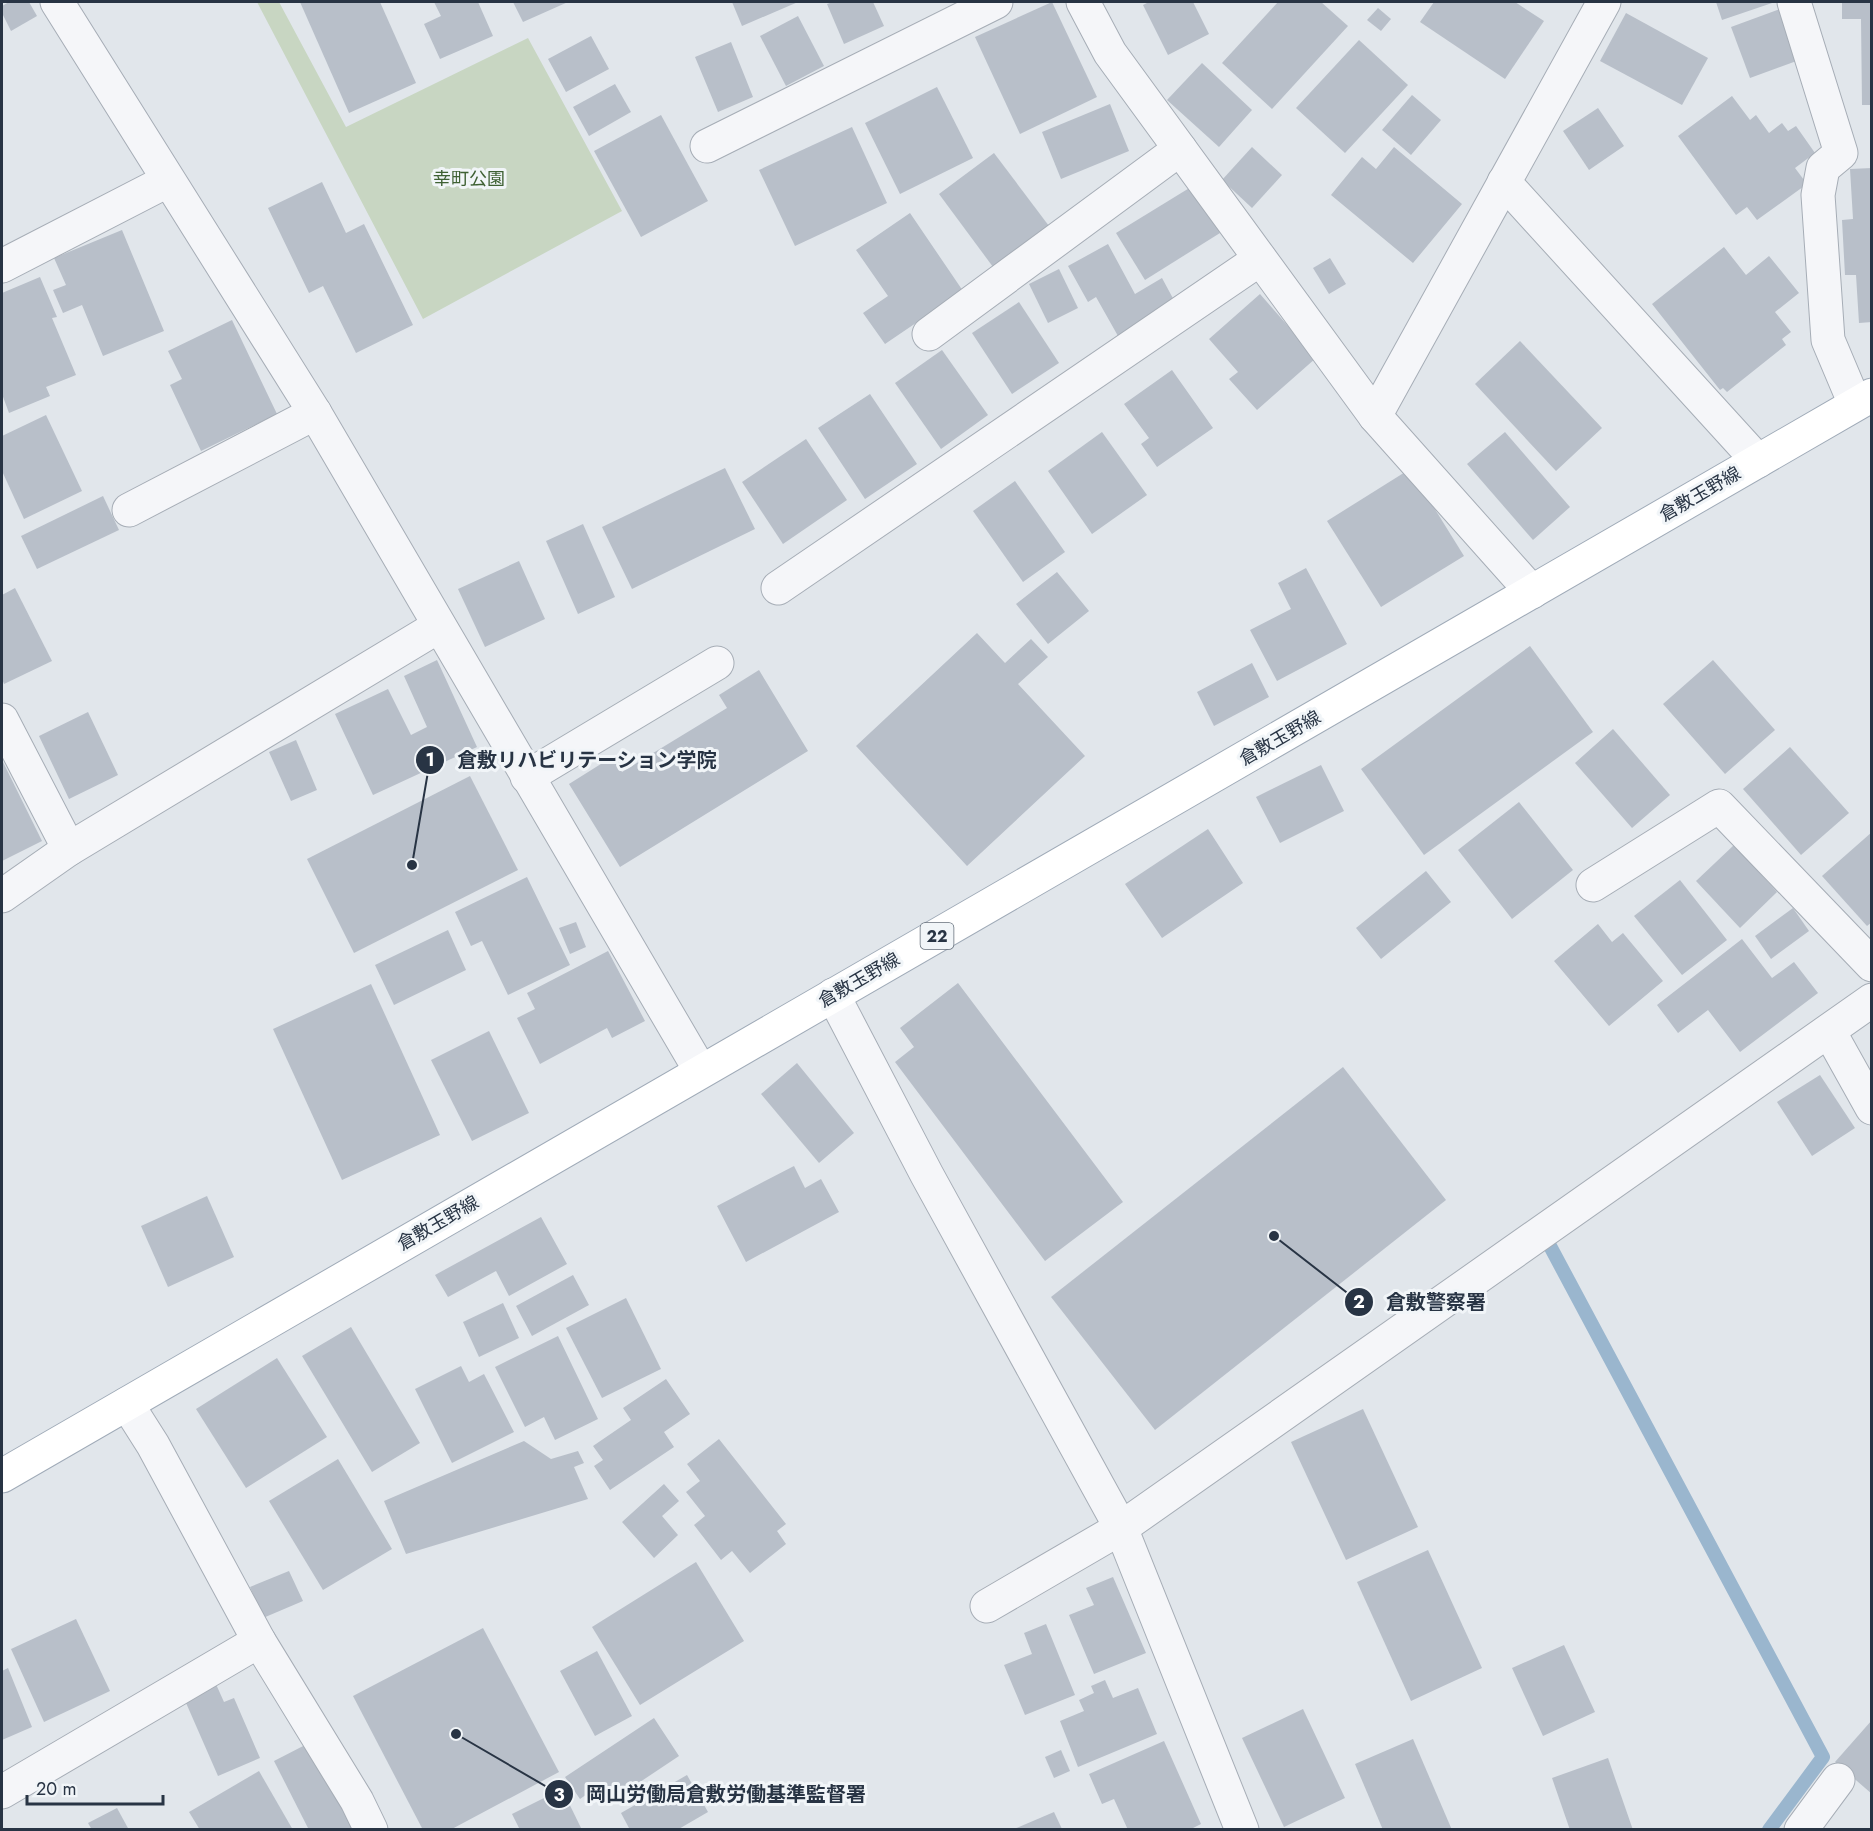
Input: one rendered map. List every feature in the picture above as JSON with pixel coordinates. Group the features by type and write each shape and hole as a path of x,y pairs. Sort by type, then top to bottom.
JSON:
{"main road":[{"name":"倉敷玉野線","path":"2,1476 1863,399"}],"street":[{"path":"57,2 167,181 315,413 700,1070"},
{"path":"706,146 996,2"},
{"path":"1083,2 1110,53 1375,416 1532,592"},
{"path":"1375,416 1604,2"},
{"path":"1794,2 1841,153 1823,168 1818,195 1828,340 1863,399"},
{"path":"929,334 1180,149"},
{"path":"2,266 167,181"},
{"path":"1504,182 1758,461"},
{"path":"778,588 1260,259"},
{"path":"129,510 315,413"},
{"path":"2,896 69,849 439,626"},
{"path":"527,777 717,663"},
{"path":"2,720 69,849"},
{"path":"1593,885 1719,806 1872,965"},
{"path":"833,995 927,1175 1120,1528 1242,1830"},
{"path":"987,1606 1120,1528 1782,1060 1829,1031 1872,999"},
{"path":"1829,1031 1872,1108"},
{"path":"127,1404 153,1445 259,1641 357,1801 371,1830"},
{"path":"2,1792 259,1641"},
{"path":"1801,1830 1838,1780"}],"green space":[{"name":"幸町公園","path":"257,2 279,2 346,127 528,38 622,211 423,319"}],"building":[{"path":"9,2 29,2 37,16 11,31 2,13 2,6"},
{"path":"300,2 380,2 416,83 349,113"},
{"path":"434,2 478,2 493,36 440,59 424,24 441,16"},
{"path":"513,2 568,2 523,22"},
{"path":"732,2 798,2 742,26"},
{"path":"873,2 884,26 844,44 827,4"},
{"path":"1052,2 1097,97 1020,134 975,37"},
{"path":"1149,2 1193,2 1209,34 1168,55 1143,5"},
{"path":"1278,2 1321,2 1348,26 1272,109 1222,63"},
{"path":"1434,2 1515,2 1544,21 1505,79 1420,22"},
{"path":"1716,2 1775,2 1722,20"},
{"path":"1842,2 1872,2 1872,105 1862,105 1861,19 1842,19"},
{"path":"1378,8 1391,19 1381,31 1367,20"},
{"path":"1783,8 1802,59 1750,78 1731,27"},
{"path":"1626,13 1708,58 1682,105 1600,61"},
{"path":"798,16 824,66 786,86 760,36"},
{"path":"591,36 609,69 566,92 548,59"},
{"path":"1359,40 1408,85 1345,153 1296,108"},
{"path":"731,42 753,97 718,112 695,57"},
{"path":"1202,63 1252,110 1219,147 1167,100"},
{"path":"615,84 631,112 589,136 573,107"},
{"path":"937,87 973,158 900,194 865,123"},
{"path":"1412,95 1441,120 1411,155 1382,130"},
{"path":"1732,96 1750,120 1756,115 1769,133 1782,123 1788,131 1796,126 1815,153 1795,168 1807,184 1757,220 1747,207 1736,215 1678,136"},
{"path":"1110,104 1129,151 1061,179 1042,132"},
{"path":"1598,108 1624,146 1589,170 1563,131"},
{"path":"661,115 708,201 641,237 594,151"},
{"path":"852,127 887,203 795,246 759,170"},
{"path":"1252,147 1282,175 1252,208 1222,180"},
{"path":"1394,147 1462,204 1413,263 1331,195 1362,157 1376,169"},
{"path":"994,153 1052,230 996,271 939,194"},
{"path":"1872,168 1872,322 1859,323 1856,275 1845,275 1842,220 1853,219 1850,169"},
{"path":"322,182 346,233 364,224 413,325 356,353 323,286 309,293 268,208"},
{"path":"1191,187 1220,233 1145,280 1116,233"},
{"path":"910,213 963,291 885,344 863,313 888,296 856,250"},
{"path":"122,230 164,331 103,356 82,305 63,313 53,290 66,285 54,258"},
{"path":"1108,244 1135,294 1162,278 1176,304 1118,336 1096,297 1088,302 1068,266"},
{"path":"1724,247 1746,275 1769,256 1799,293 1775,312 1791,332 1782,339 1786,345 1727,392 1723,388 1720,390 1652,304"},
{"path":"1330,258 1346,284 1329,294 1313,268"},
{"path":"1059,269 1078,308 1048,323 1029,284"},
{"path":"40,277 57,317 52,318 76,375 46,387 50,396 9,413 2,394 2,293"},
{"path":"1260,294 1316,358 1257,410 1229,379 1238,372 1209,339"},
{"path":"1019,302 1059,363 1012,394 972,333"},
{"path":"232,320 277,414 201,451 170,385 182,379 168,351"},
{"path":"1520,341 1602,428 1556,471 1475,384"},
{"path":"942,350 988,415 941,449 895,383"},
{"path":"1172,370 1213,428 1157,467 1141,444 1149,438 1124,404"},
{"path":"870,394 917,464 865,499 818,428"},
{"path":"46,415 82,491 24,519 2,471 2,436"},
{"path":"1102,432 1147,495 1092,534 1048,471"},
{"path":"1505,432 1570,507 1533,540 1467,464"},
{"path":"806,439 847,500 783,544 742,482"},
{"path":"725,468 755,529 632,589 602,527"},
{"path":"1410,469 1464,556 1381,607 1327,521"},
{"path":"1015,481 1065,552 1023,582 973,511"},
{"path":"103,496 119,530 37,569 21,536"},
{"path":"583,524 615,597 578,614 546,541"},
{"path":"519,561 545,619 485,647 458,589"},
{"path":"1306,568 1347,644 1277,681 1250,630 1291,609 1278,583"},
{"path":"1057,572 1089,611 1048,644 1016,604"},
{"path":"15,588 52,661 4,684 2,679 2,595"},
{"path":"977,633 1005,663 1031,639 1048,657 1018,684 1085,756 967,866 856,746"},
{"path":"1530,646 1593,732 1424,855 1361,769"},
{"path":"437,660 477,747 373,795 335,714 388,689 411,735 427,727 404,676"},
{"path":"1713,660 1775,730 1725,774 1663,704"},
{"path":"1252,663 1269,697 1214,726 1197,692"},
{"path":"759,670 808,751 620,867 569,784 612,757 622,772 727,708 719,695"},
{"path":"88,712 118,775 69,799 39,736"},
{"path":"1613,729 1670,795 1632,828 1575,763"},
{"path":"296,740 317,790 291,801 269,752"},
{"path":"1790,747 1849,813 1801,855 1743,789"},
{"path":"2,760 42,841 2,861"},
{"path":"1321,765 1344,811 1280,843 1256,797"},
{"path":"470,776 518,870 354,953 307,859"},
{"path":"1519,802 1573,870 1512,919 1458,850"},
{"path":"1208,829 1243,883 1162,938 1125,884"},
{"path":"1872,832 1872,922 1867,926 1822,876"},
{"path":"1734,845 1777,892 1740,928 1696,881"},
{"path":"1426,871 1451,902 1381,959 1356,928"},
{"path":"527,877 570,965 508,995 482,941 471,946 455,912"},
{"path":"1680,880 1727,940 1682,975 1634,916"},
{"path":"1793,908 1809,931 1771,959 1755,936"},
{"path":"576,922 586,947 570,954 559,928"},
{"path":"1598,924 1612,942 1623,933 1663,981 1609,1026 1554,961"},
{"path":"448,930 466,970 394,1005 375,965"},
{"path":"1742,939 1772,978 1794,962 1818,993 1740,1052 1708,1010 1678,1033 1657,1005"},
{"path":"608,951 645,1021 612,1038 607,1028 540,1064 517,1018 535,1009 527,993"},
{"path":"958,983 1123,1202 1045,1261 895,1062 914,1047 900,1028"},
{"path":"371,984 440,1135 342,1180 273,1029"},
{"path":"489,1031 529,1113 472,1141 431,1060"},
{"path":"797,1063 854,1133 819,1163 761,1094"},
{"path":"1343,1067 1446,1200 1155,1430 1051,1297"},
{"path":"1820,1075 1855,1128 1812,1156 1777,1102"},
{"path":"794,1166 805,1188 821,1179 839,1212 746,1262 717,1206"},
{"path":"207,1196 234,1257 168,1287 141,1226"},
{"path":"541,1217 567,1264 509,1296 496,1271 448,1297 435,1275"},
{"path":"573,1275 589,1305 532,1336 516,1306"},
{"path":"626,1298 661,1369 602,1398 566,1328"},
{"path":"503,1303 519,1338 479,1357 463,1322"},
{"path":"351,1327 420,1443 372,1472 302,1356"},
{"path":"558,1336 598,1419 555,1440 544,1417 525,1427 495,1367"},
{"path":"277,1358 327,1437 246,1488 196,1409"},
{"path":"461,1366 469,1382 484,1374 514,1432 452,1463 415,1389"},
{"path":"666,1379 690,1414 664,1432 674,1447 610,1490 594,1466 603,1460 593,1446 631,1420 623,1408"},
{"path":"1363,1409 1418,1527 1346,1560 1291,1442"},
{"path":"719,1439 786,1524 777,1531 786,1544 750,1573 732,1551 721,1560 694,1525 705,1516 686,1492 700,1481 687,1464"},
{"path":"524,1441 551,1459 578,1451 584,1463 574,1467 588,1499 406,1554 384,1501"},
{"path":"338,1459 392,1549 323,1590 269,1501"},
{"path":"664,1484 679,1501 662,1516 678,1535 654,1558 622,1522"},
{"path":"1428,1550 1482,1668 1411,1701 1357,1582"},
{"path":"696,1562 744,1641 640,1705 592,1627"},
{"path":"289,1571 303,1601 263,1618 250,1587"},
{"path":"1113,1577 1146,1653 1094,1674 1069,1615 1094,1605 1086,1588"},
{"path":"76,1619 110,1691 44,1722 11,1649"},
{"path":"1046,1624 1075,1695 1025,1715 1004,1665 1032,1654 1024,1633"},
{"path":"483,1628 559,1772 450,1830 423,1830 353,1696"},
{"path":"1564,1645 1595,1712 1543,1736 1512,1668"},
{"path":"597,1651 632,1716 595,1736 560,1671"},
{"path":"8,1668 32,1727 2,1740 2,1671"},
{"path":"1105,1680 1113,1698 1138,1688 1157,1734 1078,1767 1060,1721 1084,1711 1079,1700 1094,1693 1091,1686"},
{"path":"215,1682 224,1702 234,1698 260,1758 218,1776 183,1696"},
{"path":"1303,1709 1345,1798 1284,1827 1242,1738"},
{"path":"654,1718 679,1756 616,1798 604,1782 580,1799 565,1777"},
{"path":"1872,1720 1872,1794 1835,1762"},
{"path":"1413,1739 1452,1830 1383,1830 1355,1764"},
{"path":"1164,1741 1201,1824 1189,1830 1128,1830 1114,1799 1102,1804 1089,1774"},
{"path":"309,1743 353,1830 309,1830 274,1761"},
{"path":"1061,1750 1070,1771 1054,1778 1045,1757"},
{"path":"1608,1758 1633,1830 1570,1830 1552,1778"},
{"path":"259,1771 293,1830 200,1830 189,1812"},
{"path":"687,1775 708,1812 677,1830 630,1830 621,1813"},
{"path":"562,1789 582,1830 520,1830 512,1814"},
{"path":"117,1808 129,1830 92,1830 88,1823"},
{"path":"1054,1812 1062,1829 1014,1829"}],"waterway":[{"path":"1550,1246 1823,1757 1769,1830"}],"place":[{"name":"倉敷リハビリテーション学院","path":"412,865"},
{"name":"倉敷警察署","path":"1274,1236"},
{"name":"岡山労働局倉敷労働基準監督署","path":"456,1734"}]}
